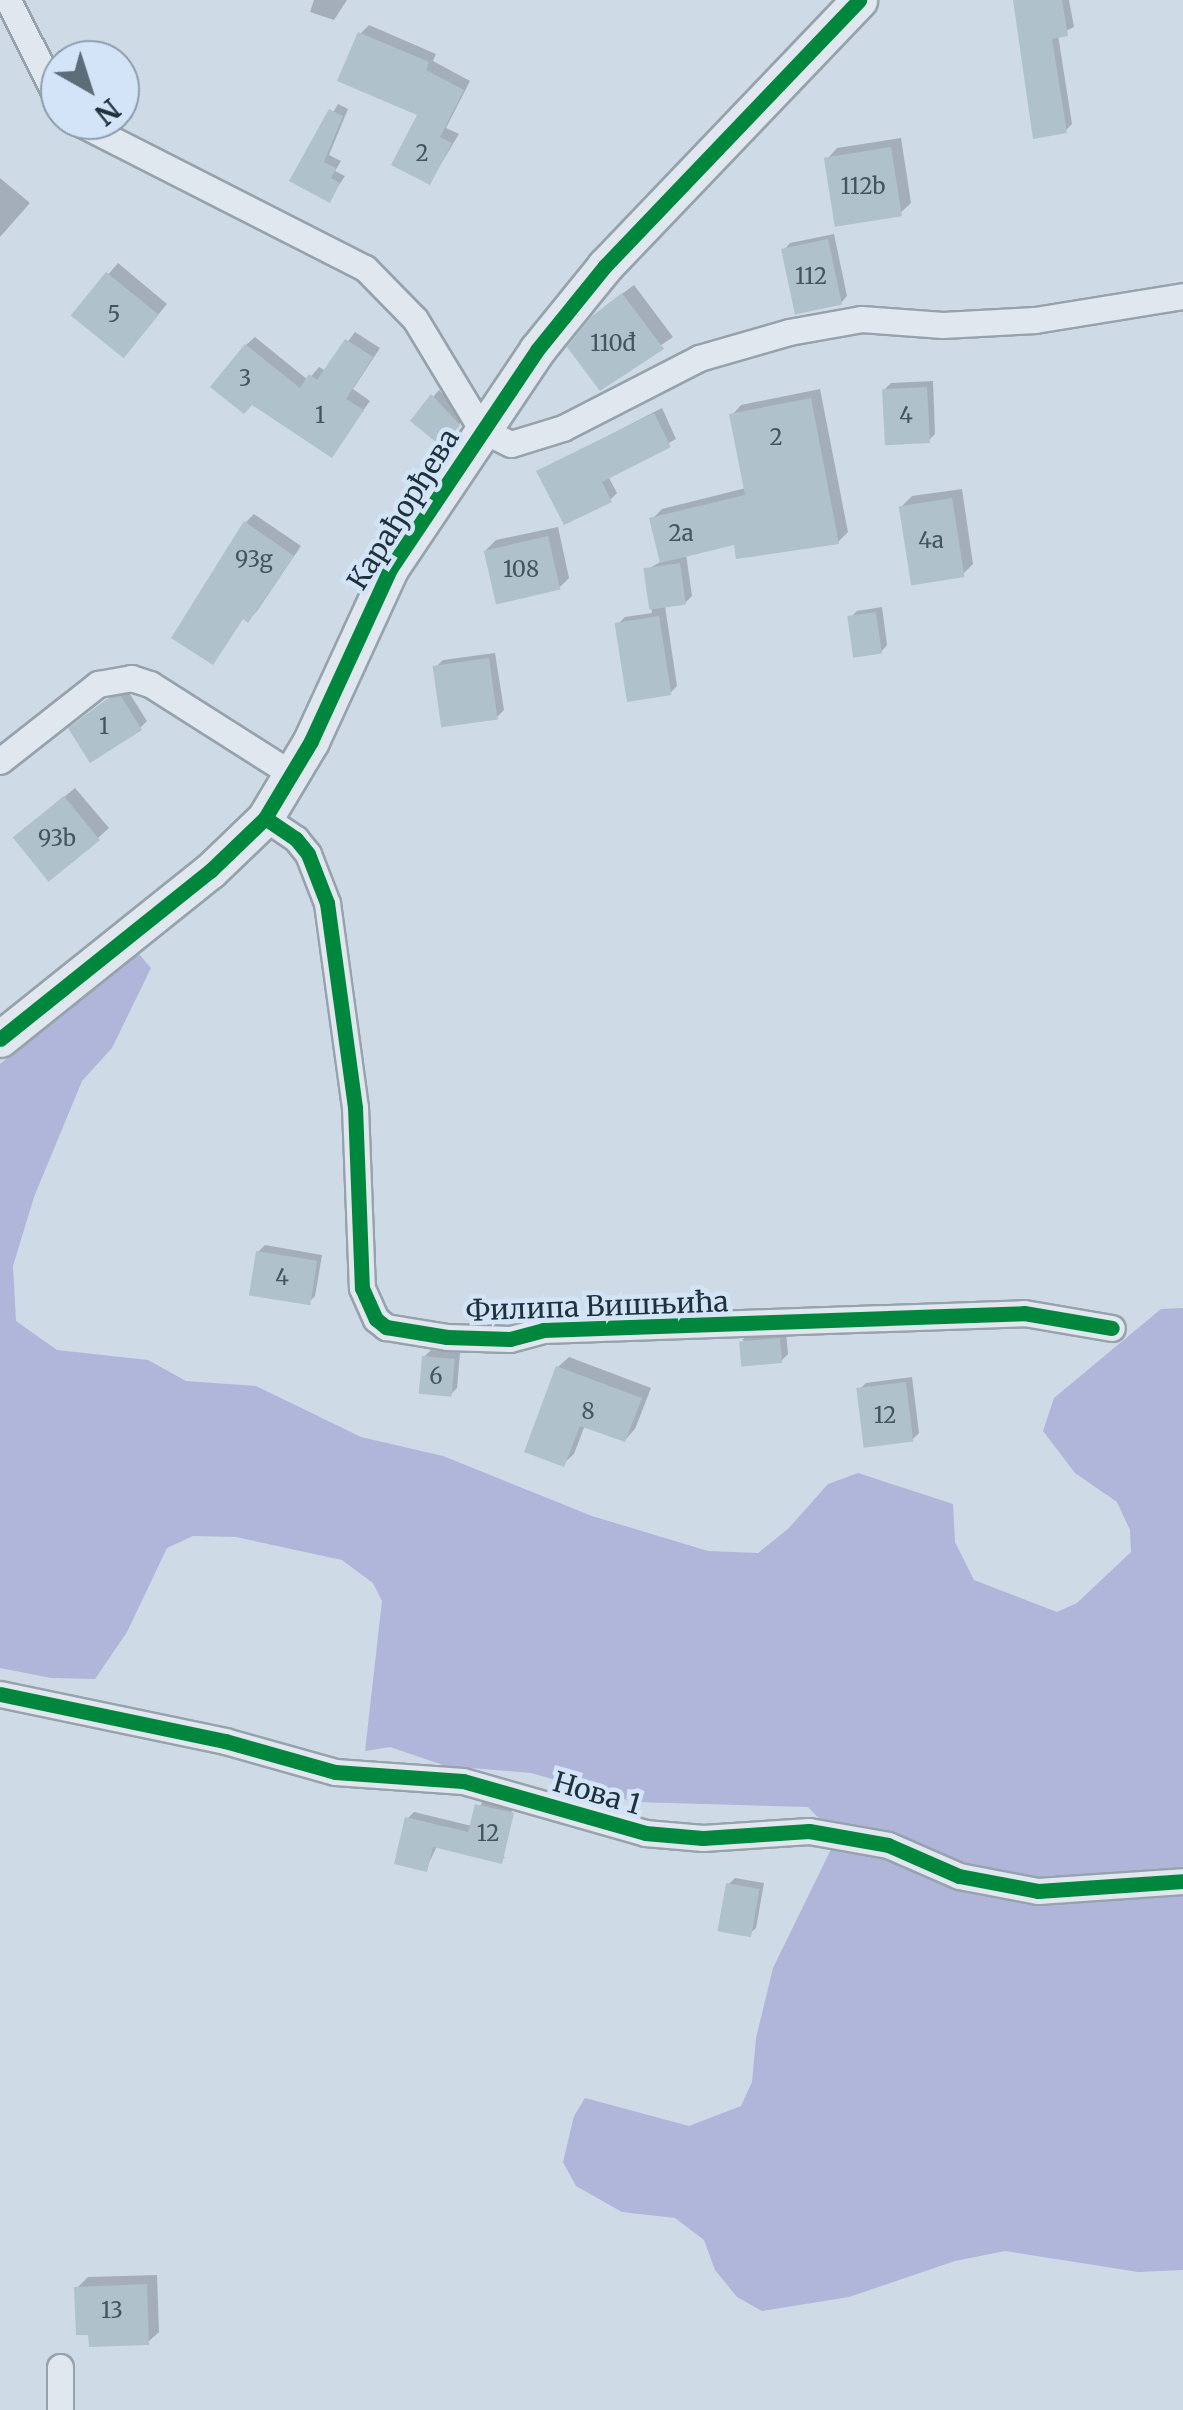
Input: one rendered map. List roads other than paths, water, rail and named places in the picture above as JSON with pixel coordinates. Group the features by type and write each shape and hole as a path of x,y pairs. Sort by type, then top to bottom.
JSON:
{"street":[{"path":"8,0 40,64"},
{"name":"Карађорђева","path":"0,1038 210,871 266,818 310,740 382,583 537,350 605,266 860,0"},
{"path":"113,140 365,268 416,319 482,430 511,444 563,428 699,358 807,329 861,319 942,325 1035,320 1183,296"},
{"path":"0,761 98,684 131,678 150,684 290,773"},
{"name":"Филипа Вишњића","path":"266,818 296,839 308,854 327,903 355,1107 362,1288 376,1319 386,1327 447,1337 510,1339 543,1330 1024,1314 1112,1328"},
{"name":"Нова 1","path":"0,1694 225,1741 335,1772 463,1782 645,1833 703,1838 810,1831 888,1845 958,1876 1038,1891 1183,1881"},
{"path":"60,2367 60,2410"}]}
